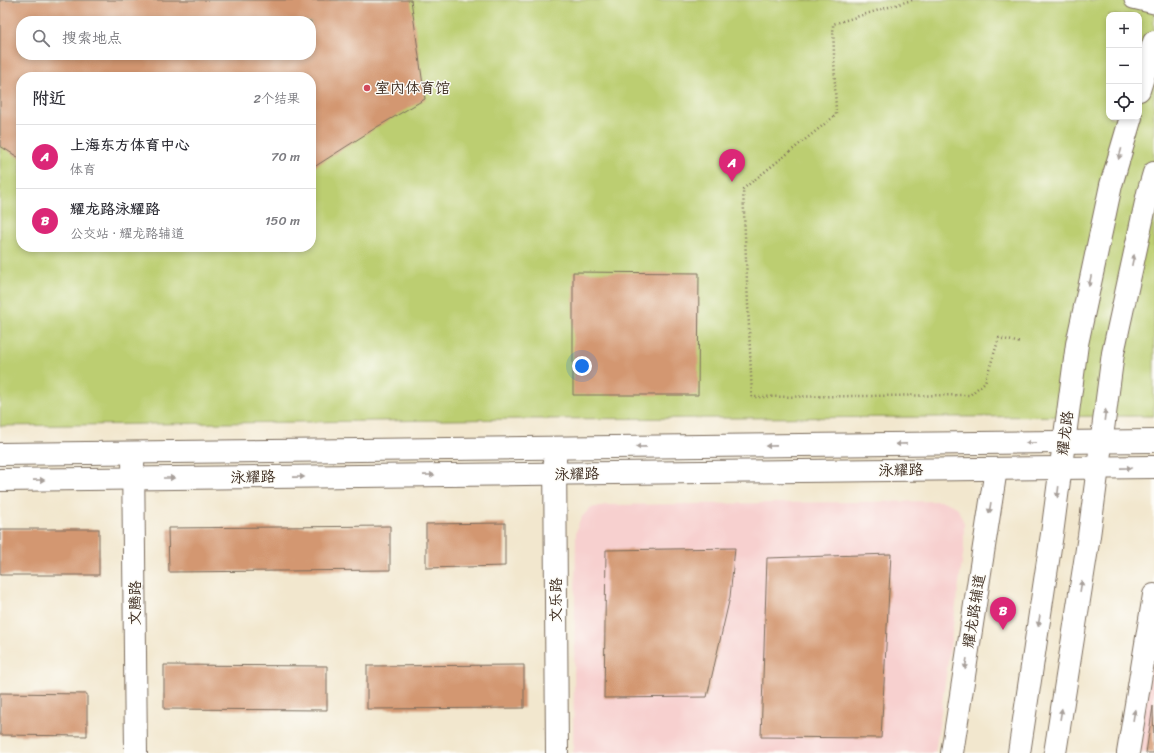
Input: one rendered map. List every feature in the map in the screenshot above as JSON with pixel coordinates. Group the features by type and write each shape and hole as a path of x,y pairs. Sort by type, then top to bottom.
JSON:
{"street":[{"path":"1133,0 1154,5"},
{"path":"1141,84 1154,42"},
{"name":"耀龙路","path":"1019,753 1052,534 1077,344 1111,185 1130,120"},
{"path":"1055,753 1089,536 1114,353 1148,193 1154,173"},
{"name":"泳耀路","path":"0,454 1154,441"},
{"name":"文乐路","path":"555,448 557,753"},
{"name":"文腾路","path":"133,453 136,753"},
{"name":"泳耀路","path":"0,480 1154,467"},
{"name":"耀龙路辅道","path":"952,753 996,469"},
{"path":"1128,753 1154,595"}],"path":[{"path":"912,0 832,24 836,115 743,189 752,397 970,395 985,382 999,338 1021,344"}],"shaded area":[{"path":"943,501 957,507 964,523 964,548 935,753 573,753 576,533 578,524 590,508 606,505"},
{"path":"1154,647 1154,753 1136,753"}],"green space":[{"path":"0,0 1154,0 1154,416 525,419 0,426"}],"building":[{"name":"室内体育馆","path":"0,0 411,0 425,99 377,127 316,166 316,72 16,72 16,156 0,146"},
{"path":"573,272 699,273 698,395 573,395"},
{"path":"505,523 505,566 426,568 426,524"},
{"path":"390,526 390,570 169,572 168,528"},
{"path":"0,529 99,529 99,575 0,575"},
{"path":"735,548 730,597 707,697 604,698 606,550"},
{"path":"891,554 881,738 761,737 767,558"},
{"path":"164,665 327,666 327,710 164,709"},
{"path":"524,665 524,708 367,709 367,666"},
{"path":"0,693 87,694 87,736 0,735"},
{"path":"1153,706 1154,753 1146,753"}],"place":[{"name":"室内体育馆","path":"367,88"},
{"name":"上海东方体育中心","path":"732,182"},
{"name":"耀龙路泳耀路","path":"1003,630"}]}
